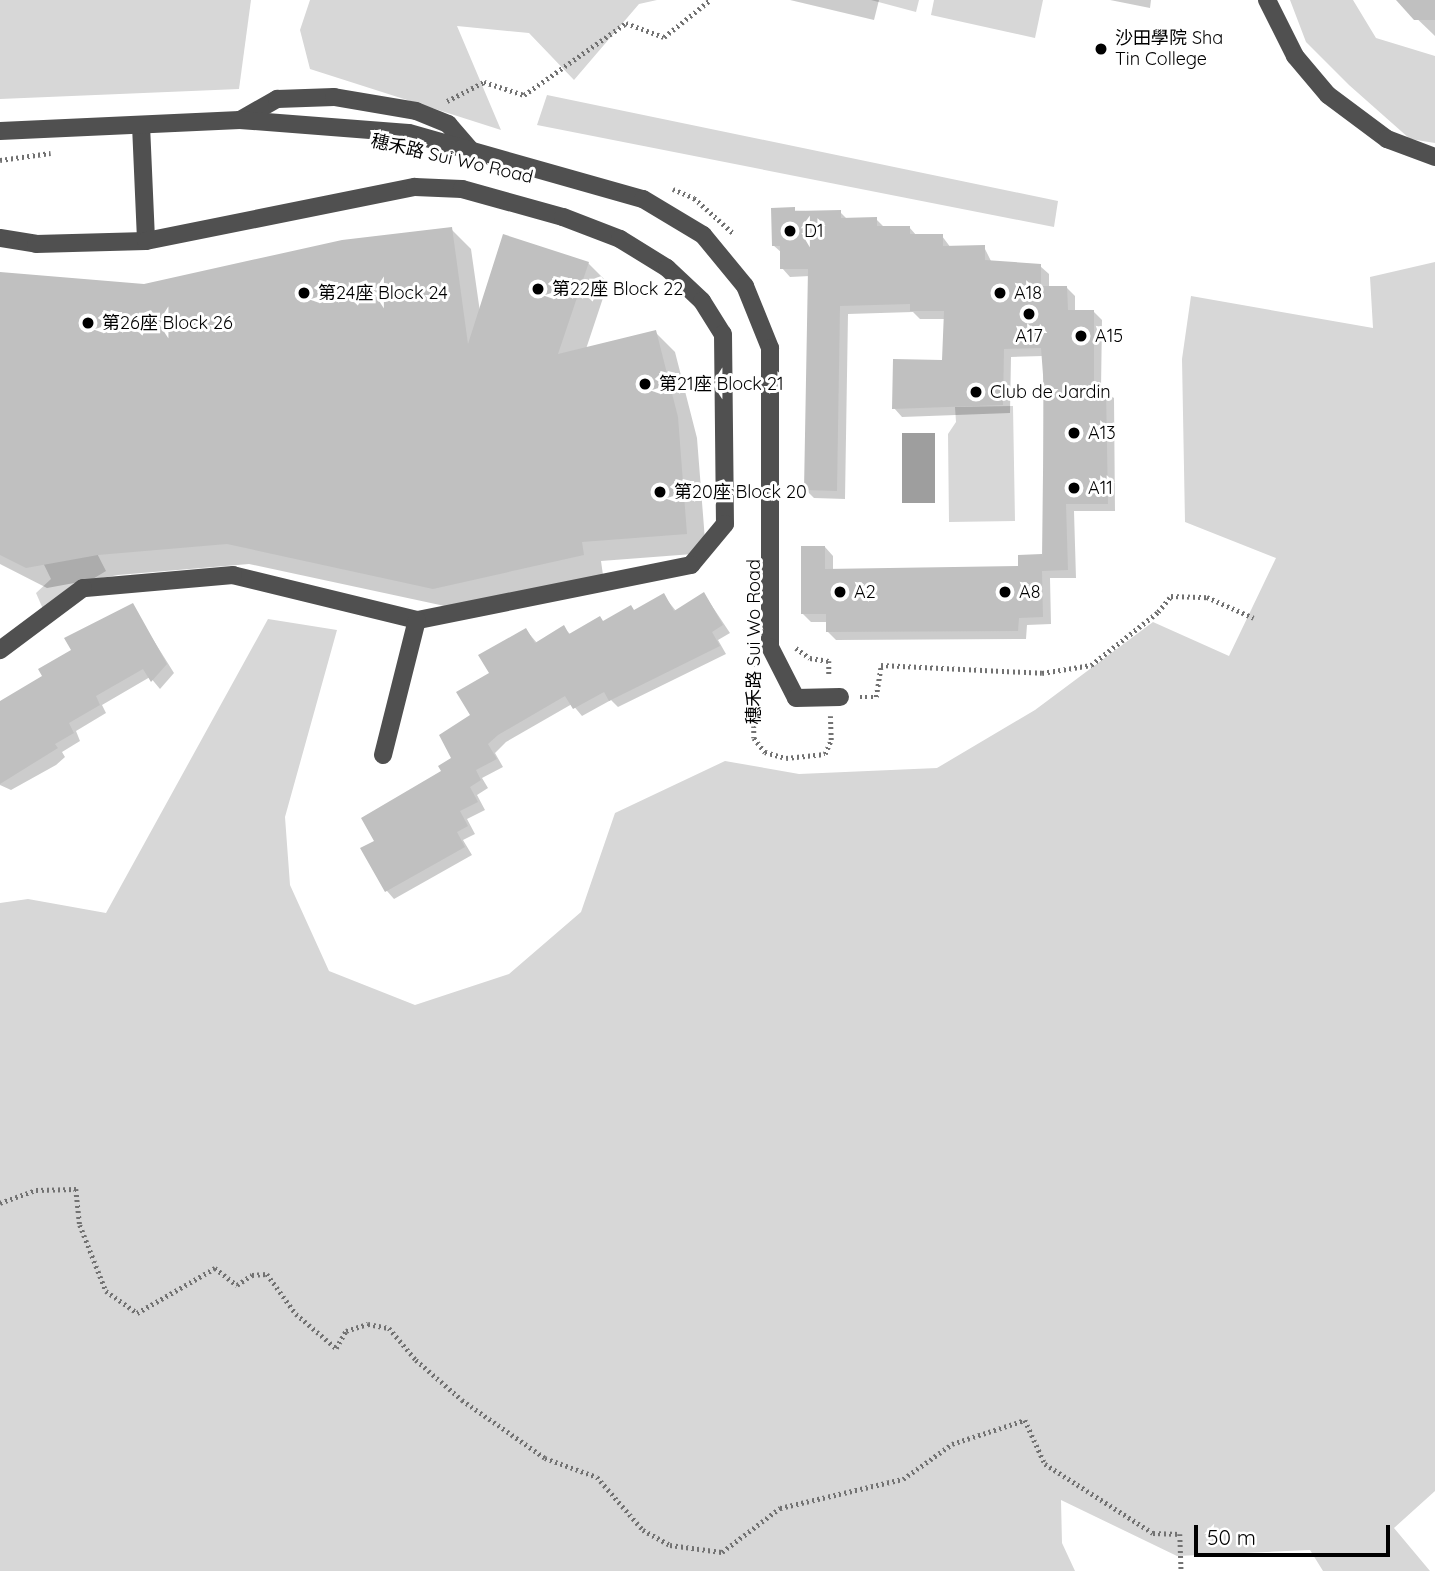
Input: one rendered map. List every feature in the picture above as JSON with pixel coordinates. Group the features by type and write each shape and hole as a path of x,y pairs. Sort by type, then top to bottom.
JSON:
{"street":[{"path":"1267,0 1295,56 1328,95 1387,139 1435,157"},
{"path":"240,120 277,99 334,97 416,111 448,124 470,149"},
{"name":"穗禾路 Sui Wo Road","path":"0,131 240,120 331,124 409,133 643,199 703,235 746,286 770,348 771,647 796,698 835,698"},
{"path":"141,125 146,241"},
{"path":"0,238 36,244 146,241 415,187 462,189 563,217 620,239 667,268 702,301 723,334 725,524 691,565 417,620 233,575 83,588 0,649"},
{"path":"383,755 417,620"}],"path":[{"path":"439,105 484,82 524,95 626,23 664,37 710,0"},
{"path":"0,160 65,150"},
{"path":"670,188 694,198 735,236"},
{"path":"835,698 876,698 881,664 1042,673 1091,665 1158,612 1171,596 1207,597 1254,618"},
{"name":"穗禾路 Sui Wo Road","path":"754,658 754,738 765,752 786,758 825,754 831,740 835,698 829,661 810,659 792,645"},
{"path":"0,1203 36,1191 76,1189 80,1225 106,1291 137,1313 215,1268 237,1284 251,1275 267,1274 296,1314 336,1348 346,1331 368,1324 389,1328 416,1360 462,1400 545,1458 597,1477 643,1530 670,1545 722,1552 780,1508 903,1479 952,1444 1025,1420 1045,1464 1153,1534 1180,1534 1181,1571"}],"shaded area":[{"path":"0,0 251,0 239,89 0,99"},
{"path":"310,0 657,0 639,4 574,80 529,33 457,26 501,130 310,69 300,30"},
{"path":"871,0 919,0 916,12"},
{"path":"934,0 1043,0 1035,38 931,15"},
{"path":"1290,0 1353,0 1376,38 1435,56 1435,143 1410,139 1349,85 1306,42"},
{"path":"547,95 1058,201 1054,227 537,125"},
{"path":"1435,262 1435,1491 1394,1528 1430,1571 1323,1571 1310,1550 1177,1556 1061,1500 1062,1543 1075,1571 0,1571 0,903 28,899 106,913 268,619 337,630 285,817 290,885 329,971 415,1005 509,974 581,912 615,813 725,761 799,774 937,768 1035,710 1153,622 1229,656 1276,558 1185,522 1182,359 1191,296 1373,328 1370,277"},
{"path":"1013,406 1015,521 949,522 948,434 956,422 955,407"},
{"path":"902,433 935,433 935,503 902,503"},
{"path":"29,534 87,534 106,571 43,609 36,593 51,579"}],"building":[{"path":"1396,0 1435,0 1435,20 1414,20"},
{"path":"795,207 795,211 841,210 841,218 877,217 877,226 910,226 910,234 943,234 943,246 985,245 985,260 1041,264 1041,286 1067,286 1068,310 1094,310 1094,388 1106,388 1108,504 1066,504 1068,570 1042,571 1043,617 1019,618 1018,631 826,632 826,614 801,614 801,546 825,546 825,569 1018,566 1018,555 1042,554 1042,559 1044,388 1041,348 1004,349 1003,405 892,409 893,359 942,360 944,311 910,311 910,304 840,306 837,491 804,490 808,269 780,269 780,246 772,246 771,208"},
{"path":"452,227 468,344 503,234 589,262 558,354 656,330 678,417 687,534 582,542 584,555 433,589 227,544 98,555 26,568 0,555 0,272 144,284 342,240"},
{"path":"704,592 723,625 712,632 720,646 609,701 604,692 573,709 565,696 498,735 488,744 497,759 476,770 481,780 470,787 478,802 460,811 468,826 457,832 465,847 385,892 360,848 374,841 361,818 441,771 438,766 451,758 439,735 470,715 456,692 489,673 478,655 526,628 535,643 564,625 569,634 600,616 603,621 631,605 634,610 664,593 674,611"},
{"path":"133,603 167,664 151,682 143,669 96,696 100,705 69,723 74,733 55,744 58,748 0,784 0,701 42,676 38,669 71,650 64,638"}],"place":[{"name":"沙田學院 Sha Tin College","path":"1101,49"},
{"name":"D1","path":"790,231"},
{"name":"第22座 Block 22","path":"538,289"},
{"name":"第24座 Block 24","path":"304,293"},
{"name":"A18","path":"1000,293"},
{"name":"A17","path":"1029,314"},
{"name":"第26座 Block 26","path":"88,323"},
{"name":"A15","path":"1081,336"},
{"name":"第21座 Block 21","path":"645,384"},
{"name":"Club de Jardin","path":"976,392"},
{"name":"A13","path":"1074,433"},
{"name":"A11","path":"1074,488"},
{"name":"第20座 Block 20","path":"660,492"},
{"name":"A2","path":"840,592"},
{"name":"A8","path":"1005,592"}]}
